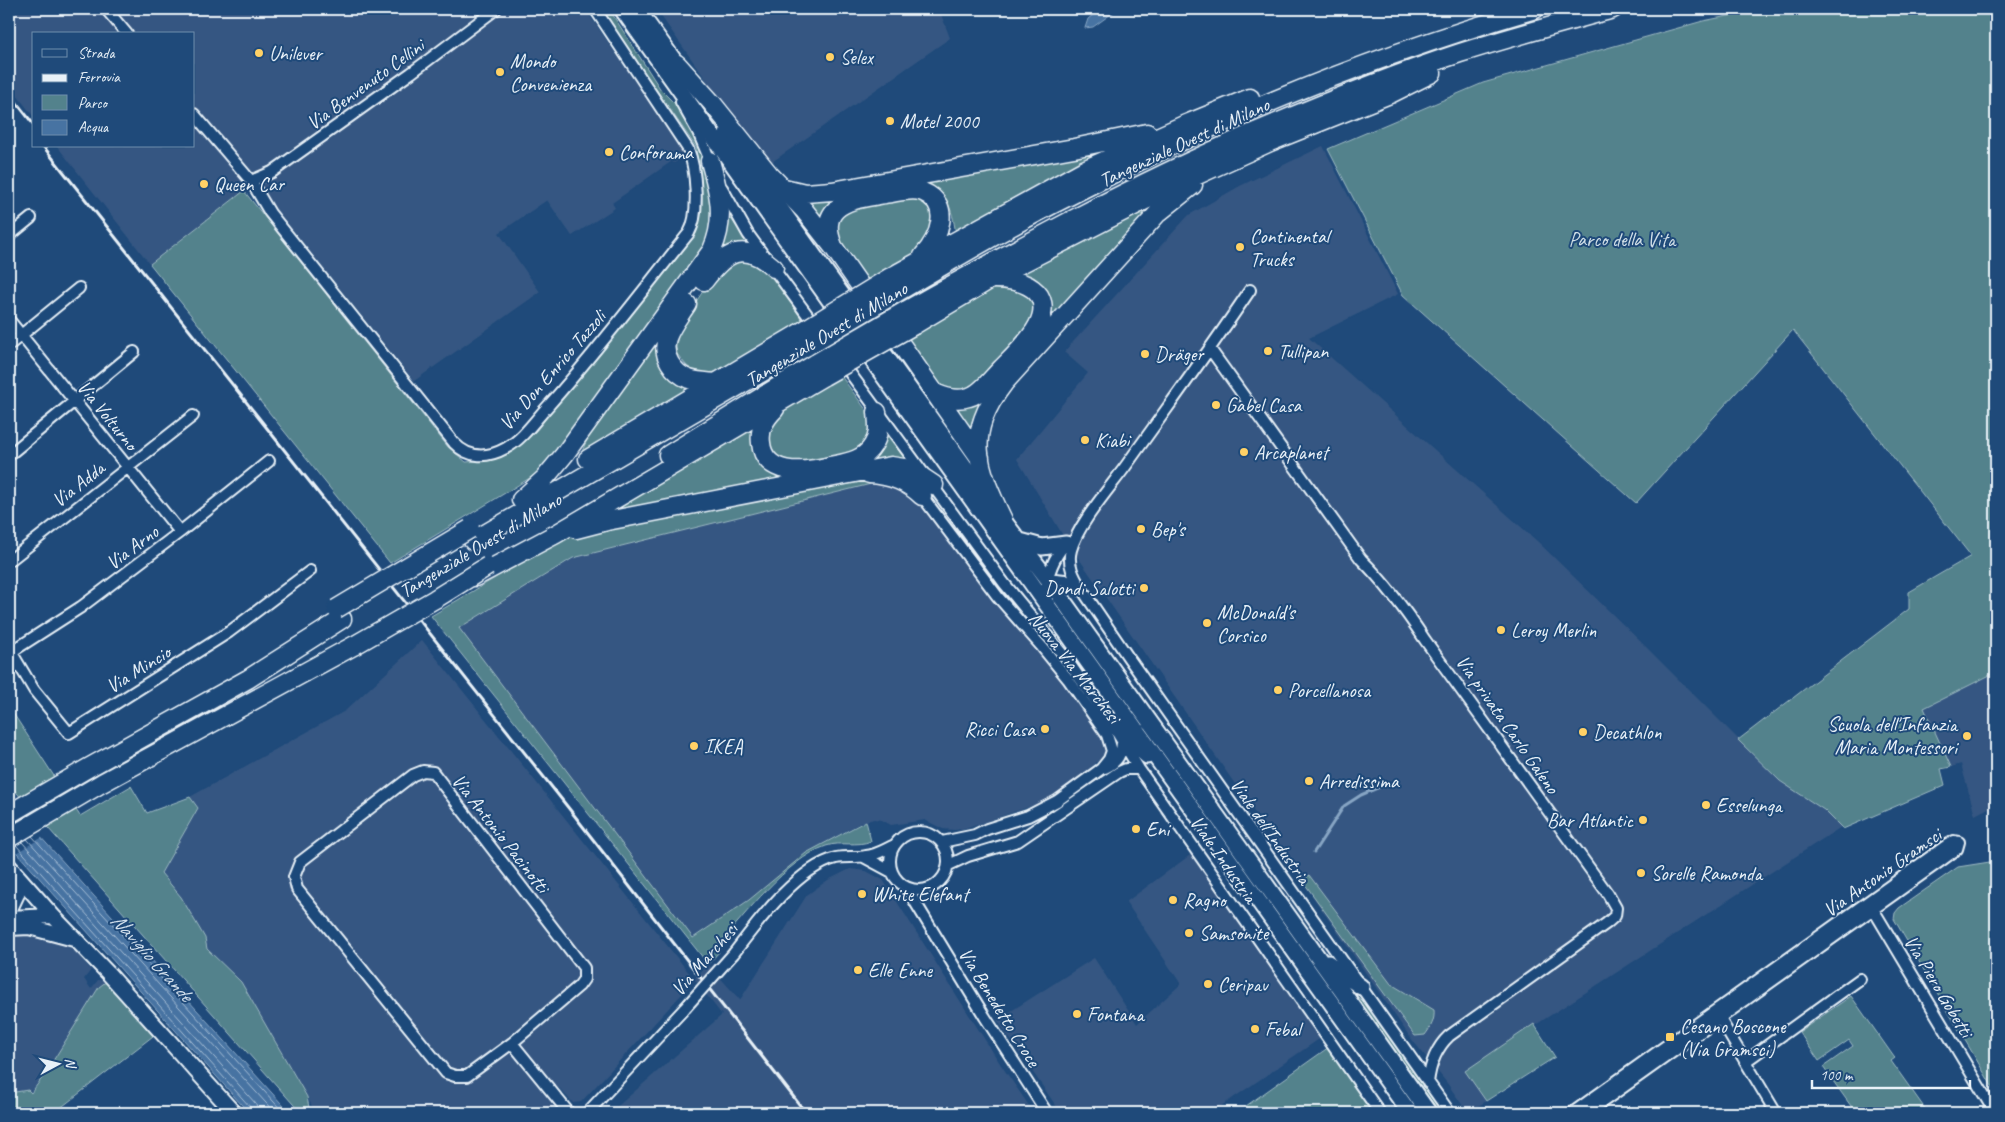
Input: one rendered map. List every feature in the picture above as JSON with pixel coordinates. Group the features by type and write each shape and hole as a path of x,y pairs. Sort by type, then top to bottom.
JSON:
{"highway":[{"name":"Tangenziale Ovest di Milano","path":"895,281 996,235 1104,178 1244,113 1325,79 1443,38 1535,9"},
{"name":"Tangenziale Ovest di Milano","path":"9,838 102,784 355,645 490,567 909,318 1053,228 1190,161 1315,107 1459,54 1612,9"},
{"path":"909,318 991,279 1169,188 1270,142 1390,94 1427,76 1459,54"},
{"path":"671,67 712,103 753,156 804,210 834,248 980,459"},
{"path":"9,814 248,679 285,644 472,535 521,500 717,383 802,340 895,281 1086,169 1184,125 1260,94 1296,84 1325,79"},
{"path":"783,188 805,193 832,191 1074,148 1184,125"},
{"path":"1003,520 980,459 978,440 987,408 999,390 1158,213 1190,187 1270,142"},
{"path":"521,500 561,459 712,250 720,227 721,212 718,189 710,161"},
{"path":"834,248 828,233 828,225 832,214 840,205 860,198 922,191 932,198 937,205 941,217 939,230 936,239 921,258 895,281"},
{"path":"717,383 693,380 679,374 666,355 665,346 668,336 702,284 726,257 741,252 752,253 774,268"},
{"path":"935,393 944,397 960,398 974,395 1004,366 1038,324 1042,305 1035,290 1018,280 991,279"},
{"name":"Tangenziale Ovest di Milano","path":"472,535 802,340"},
{"path":"821,369 767,418 760,434 763,454 774,466 785,470 810,470 846,463 863,456 870,450 876,439 878,431 877,412"},
{"path":"490,567 556,534 786,399"},
{"path":"556,534 607,521 887,466 900,466 916,472 928,490"}],"main road":[{"path":"622,9 671,67 1020,541 1429,1113"},
{"path":"637,9 671,67 1047,605 1410,1113"},
{"path":"1020,541 1042,547 1066,544"},
{"path":"1110,721 1172,780"},
{"path":"9,911 17,894 13,871"},
{"path":"13,871 234,1113"},
{"path":"9,918 53,916"},
{"path":"9,928 29,927 74,939"},
{"path":"1317,955 1361,988"}],"street":[{"path":"106,9 124,32"},
{"name":"Via Benvenuto Cellini","path":"250,181 272,172 411,73 496,9"},
{"name":"Via Don Enrico Tazzoli","path":"195,115 250,181 270,213 454,443 465,452 479,456 502,450 519,438 564,388 689,233 695,214 692,161 686,145 595,9"},
{"path":"671,67 681,103 698,132 710,161 740,220 877,412 928,490"},
{"path":"9,236 31,218"},
{"path":"9,345 79,288"},
{"path":"1047,605 1047,578 1053,562 1066,544 1078,534 1210,350 1250,290"},
{"name":"Via Volturno","path":"9,320 180,532"},
{"name":"Via privata Carlo Galeno","path":"1210,350 1361,559 1392,593 1442,661 1608,894 1617,911 1615,916 1607,923 1449,1036 1441,1044 1435,1055 1430,1070 1432,1087"},
{"path":"9,455 134,352"},
{"name":"Via Adda","path":"9,560 193,416"},
{"name":"Via Arno","path":"10,650 81,607 180,532 268,461"},
{"name":"Viale Industria","path":"928,490 1068,661 1110,721 1139,769 1380,1113"},
{"name":"Nuova Via Marchesi","path":"928,490 998,597 1064,674 1107,735 1112,751 1109,759 1101,769 1057,801 1028,816 965,838 942,842"},
{"name":"Viale dell'Industria","path":"1078,534 1070,558 1072,570 1082,588 1432,1087"},
{"name":"Via Mincio","path":"10,650 34,690 69,733 229,632 310,571"},
{"path":"1047,578 1065,580 1082,588"},
{"path":"1101,769 1111,765 1118,758 1121,753 1122,740"},
{"path":"949,865 968,856 1018,841 1119,772 1126,769 1139,769"},
{"name":"Via Antonio Pacinotti","path":"423,770 432,772 584,968 584,979 579,986 512,1043 467,1076 455,1076 446,1073 297,889 294,877 300,862 413,775 423,770"},
{"path":"925,918 922,905 928,890 942,880 949,865 949,857 942,842 931,834 918,831 904,835 891,853 892,872 895,878 906,888 928,890"},
{"name":"Via Antonio Gramsci","path":"1587,1113 1718,1015 1871,905 1957,849 1959,842 1954,841 1946,845 1871,905"},
{"name":"Via Marchesi","path":"587,1113 685,1008 734,953 771,907 807,874 822,864 836,858 875,854 895,845"},
{"path":"864,856 892,872"},
{"name":"Via Benedetto Croce","path":"906,888 984,1017 1047,1113"},
{"name":"Via Piero Gobetti","path":"1871,905 1995,1113"},
{"path":"1746,1061 1860,979"},
{"path":"1718,1015 1776,1113"},
{"name":"Via Antonio Gramsci","path":"1572,1113 1718,1015"},
{"path":"512,1043 569,1113"},
{"path":"1432,1087 1450,1113"}],"shaded area":[{"path":"9,9 585,9 686,155 674,163 672,161 612,203 615,208 572,236 547,200 499,233 540,292 414,381 267,198 244,191 150,264 59,148 195,148 195,32 32,32 32,114 9,85"},
{"path":"656,9 939,9 950,38 769,164 719,98"},
{"path":"1323,146 1398,294 1309,338 1538,542 1780,781 1824,810 1841,827 1466,1070 1486,1101 1468,1113 1447,1083 1410,1037 1064,537 1017,459 1088,373 1064,352 1189,215 1240,186"},
{"path":"879,482 924,502 1037,646 1107,743 1105,755 1060,794 1046,801 968,828 943,829 925,820 891,825 882,820 874,819 862,822 806,853 749,900 693,938 458,628 573,558"},
{"path":"422,640 694,979 708,964 740,1000 807,895 828,880 850,869 866,871 883,880 1001,1065 1034,1113 610,1113 722,1015 695,980 581,1102 573,1103 559,1088 548,1098 558,1113 316,1113 241,982 207,949 205,938 181,897 161,873 198,808 190,797 345,711"},
{"name":"Scuola dell'Infanzia Maria Montessori","path":"1996,672 1996,804 1975,815 1961,764 1951,767 1924,708"},
{"path":"1193,853 1322,1037 1211,1113 1061,1113 997,1020 1094,958 1137,1024 1181,984 1126,902"},
{"path":"28,934 59,942 74,950 91,970 84,979 91,989 98,980 107,981 43,1077 30,1093 9,1093 9,935"}],"green space":[{"path":"601,9 609,9 661,90 676,105 691,129 711,176 713,235 574,432 538,473 390,563 150,264 244,191 448,447 466,462 496,457 512,450 536,431 695,232 699,224 701,213 696,147"},
{"name":"Parco della Vita","path":"1764,9 1996,9 1996,672 1924,708 1951,767 1941,769 1945,785 1843,829 1824,810 1780,781 1738,740 1909,609 1909,592 1971,556 1793,330 1636,503 1403,295 1328,149 1483,83 1703,21"},
{"path":"1108,150 956,234 947,202 930,188 920,184 824,221 804,198"},
{"path":"917,196 934,206 928,246 865,285 834,241 839,213 845,208"},
{"path":"1161,198 981,405 973,418 969,434 951,406 964,406 1050,301 1046,290 1034,277 1017,271"},
{"path":"727,213 748,243 743,244 708,271 675,318 665,339 695,388 581,454 590,432"},
{"path":"739,255 769,271 803,321 726,369 703,373 692,370 677,354 678,333 686,317 715,273"},
{"path":"991,286 1026,286 1039,314 978,387 944,393 902,340"},
{"path":"841,376 869,416 872,433 858,452 793,464 778,457 770,445 770,429 784,408"},
{"path":"757,422 764,460 849,466 883,430 906,460 615,512 615,508"},
{"path":"878,479 879,482 573,558 459,628 693,938 749,900 806,853 866,821 871,841 860,844 826,846 796,863 767,889 717,946 719,952 708,964 431,616 544,549 562,540 598,528"},
{"path":"9,707 80,816 131,786 147,813 190,797 198,808 161,873 181,897 205,938 207,949 241,982 307,1097 310,1113 301,1113 9,784"},
{"path":"1996,861 1996,1093 1894,919 1895,913 1899,908 1958,867"},
{"path":"1309,875 1391,984 1434,1010 1432,1023 1425,1035 1415,1036 1302,880"},
{"path":"107,981 153,1036 54,1113 9,1113 9,1093 28,1090 31,1093 99,987"},
{"path":"1339,982 1368,1005 1444,1113 1433,1113"},
{"path":"1851,996 1895,1058 1891,1061 1928,1113 1856,1113 1823,1067 1853,1046 1849,1040 1819,1061 1799,1032"},
{"path":"1534,1024 1555,1057 1486,1101 1465,1071"},
{"path":"1329,1047 1372,1113 1251,1113 1246,1106"}],"water":[{"path":"1097,9 1118,9 1093,27 1085,28 1088,19"},
{"path":"9,802 290,1113 249,1113 9,844"}],"pier":[{"path":"9,800 43,837 14,854 9,848"}],"waterway":[{"path":"1314,852 1344,806 1361,795 1384,785"}],"railway":[{"path":"9,93 32,122"},
{"path":"45,148 574,815 806,1113"}],"place":[{"name":"Unilever","path":"259,53"},
{"name":"Selex","path":"830,57"},
{"name":"Mondo Convenienza","path":"500,72"},
{"name":"Motel 2000","path":"890,121"},
{"name":"Conforama","path":"609,152"},
{"name":"Queen Car","path":"204,184"},
{"name":"Continental Trucks","path":"1240,247"},
{"name":"Tullipan","path":"1268,351"},
{"name":"Dräger","path":"1145,354"},
{"name":"Gabel Casa","path":"1216,405"},
{"name":"Kiabi","path":"1085,440"},
{"name":"Arcaplanet","path":"1244,452"},
{"name":"Bep's","path":"1141,529"},
{"name":"Dondi Salotti","path":"1144,588"},
{"name":"McDonald's Corsico","path":"1207,623"},
{"name":"Leroy Merlin","path":"1501,630"},
{"name":"Porcellanosa","path":"1278,690"},
{"name":"Ricci Casa","path":"1045,729"},
{"name":"Decathlon","path":"1583,732"},
{"name":"Scuola dell'Infanzia Maria Montessori","path":"1967,736"},
{"name":"IKEA","path":"694,746"},
{"name":"Arredissima","path":"1309,781"},
{"name":"Esselunga","path":"1706,805"},
{"name":"Bar Atlantic","path":"1643,820"},
{"name":"Eni","path":"1136,829"},
{"name":"Sorelle Ramonda","path":"1641,873"},
{"name":"White Elefant","path":"862,894"},
{"name":"Ragno","path":"1173,900"},
{"name":"Samsonite","path":"1189,933"},
{"name":"Elle Enne","path":"858,970"},
{"name":"Ceripav","path":"1208,984"},
{"name":"Fontana","path":"1077,1014"},
{"name":"Febal","path":"1255,1029"},
{"name":"Cesano Boscone (Via Gramsci)","path":"1670,1037"}],"water label":[{"name":"Naviglio Grande","path":"152,957"}]}
